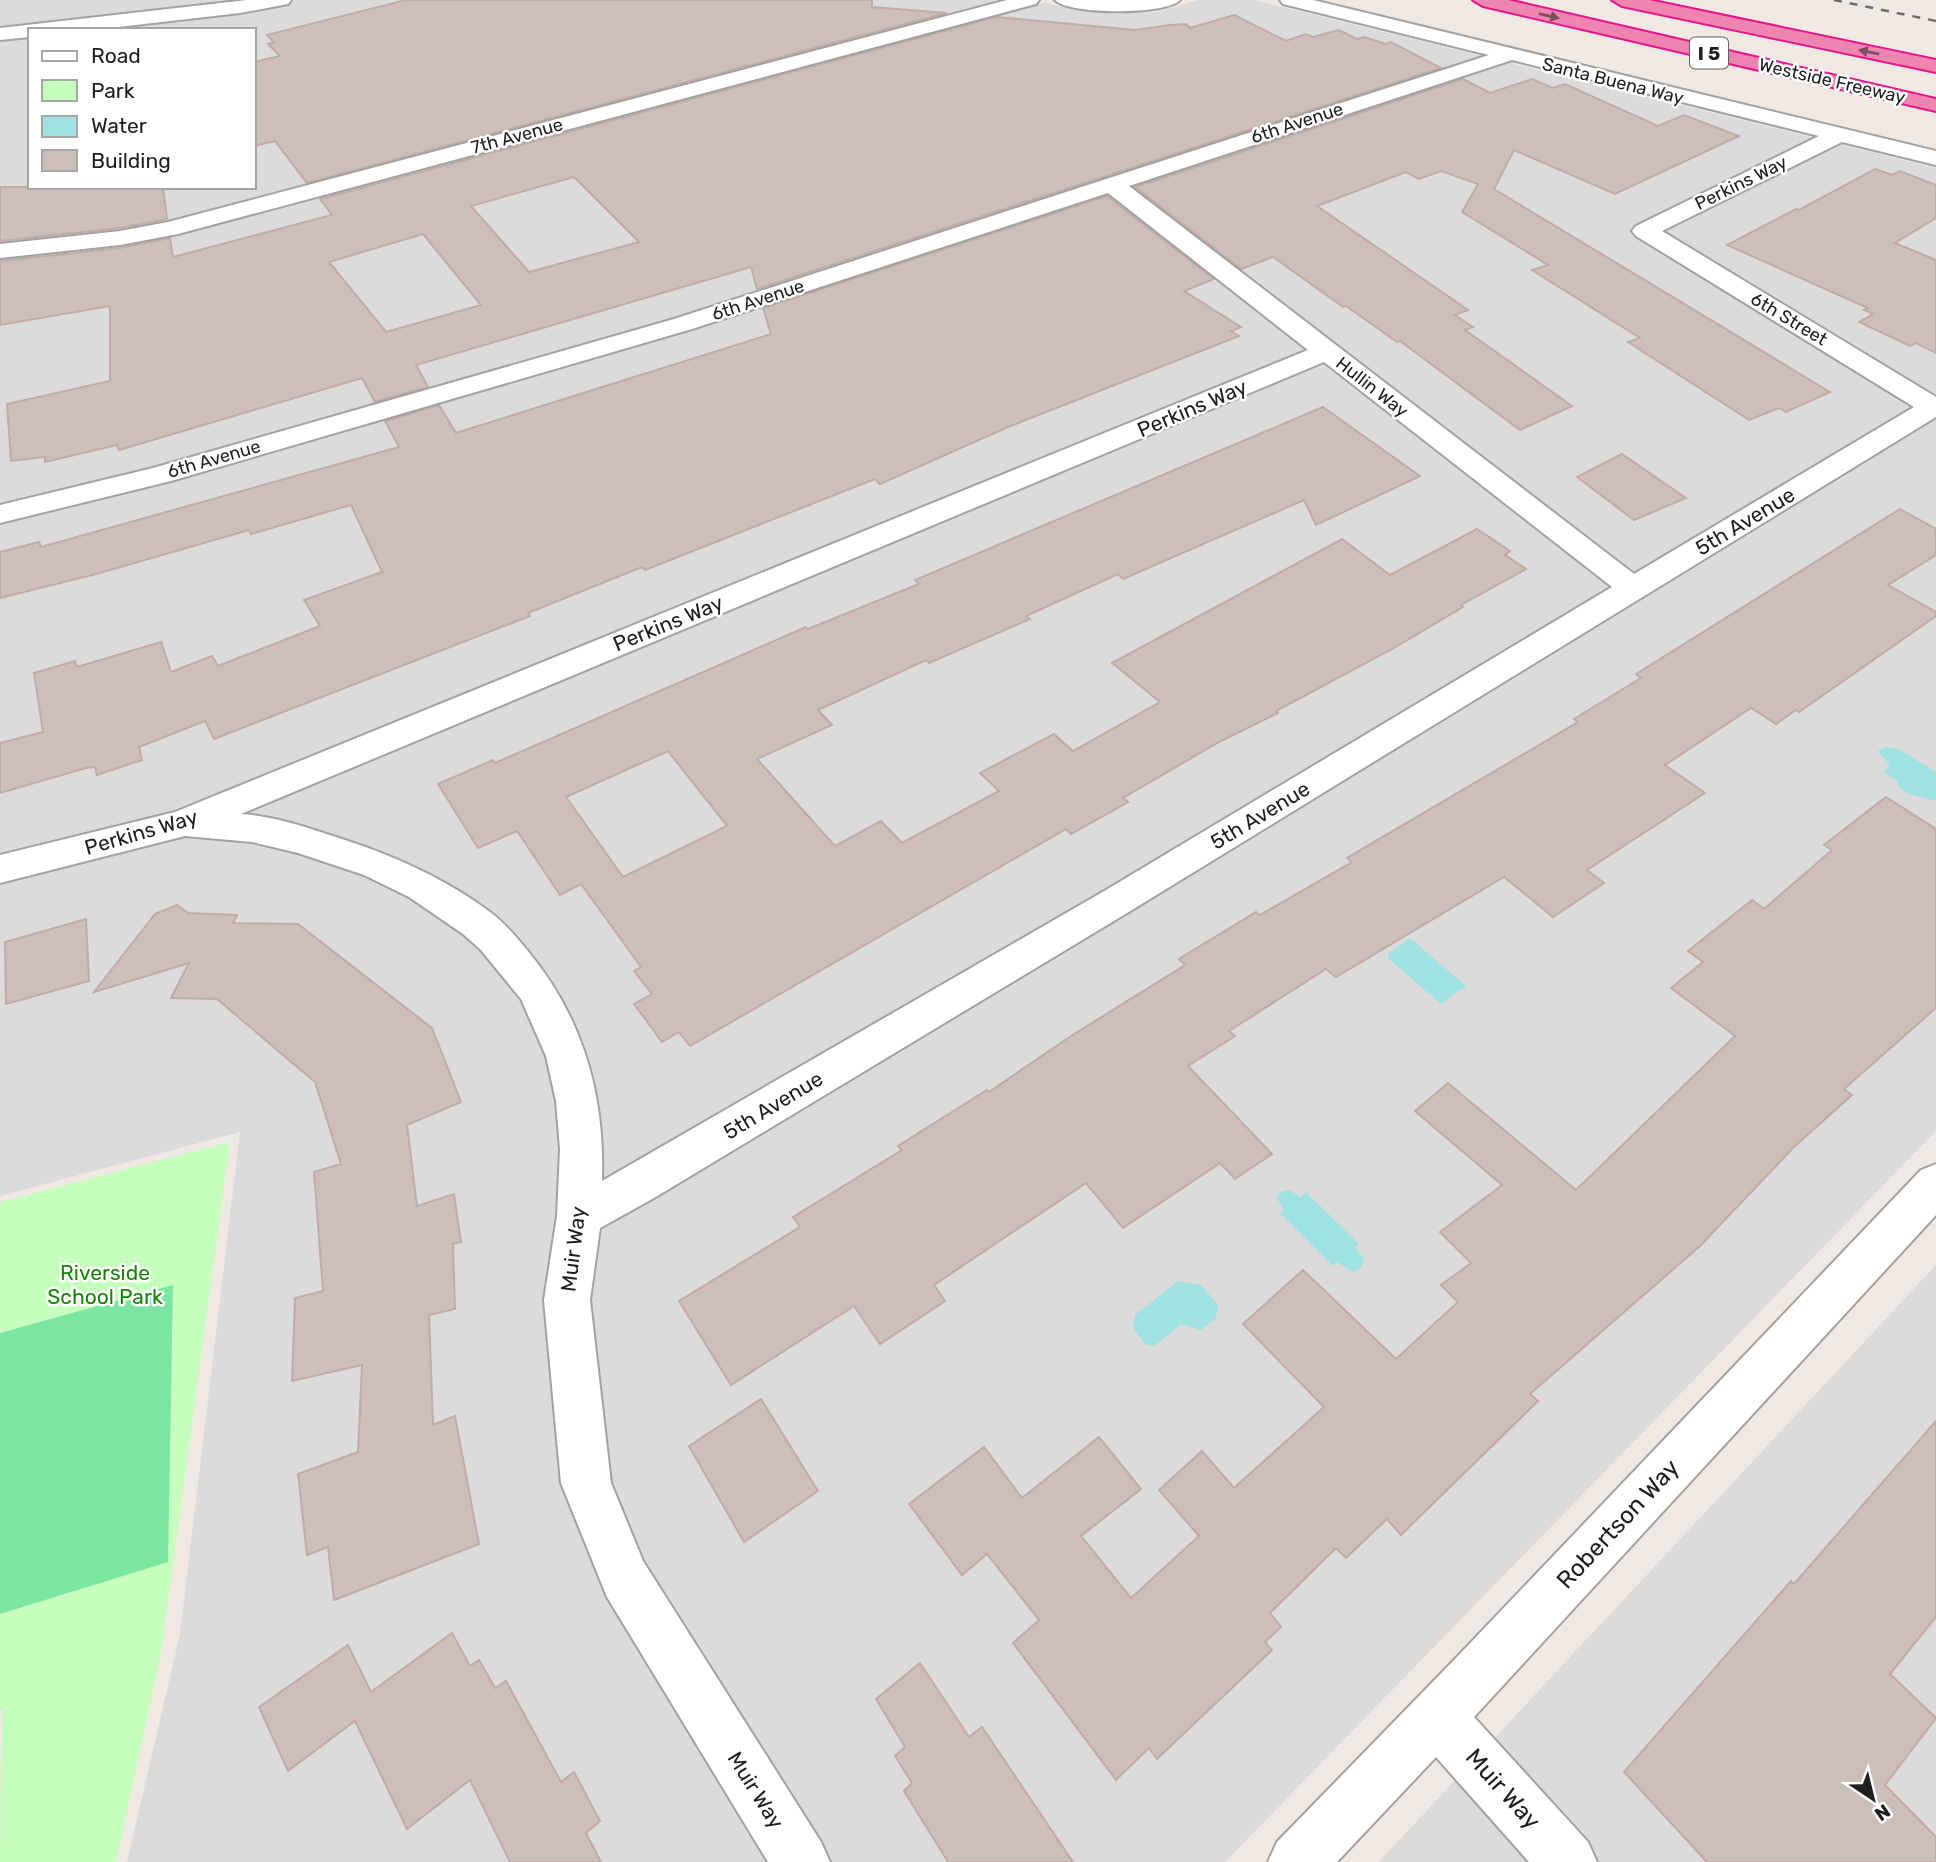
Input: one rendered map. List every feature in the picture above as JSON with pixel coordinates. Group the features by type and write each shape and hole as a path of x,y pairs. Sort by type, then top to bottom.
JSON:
{"highway":[{"name":"Westside Freeway","path":"1483,0 1936,105"},
{"name":"Westside Freeway","path":"1622,0 1936,66"}],"street":[{"path":"56,28 240,8 281,0"},
{"name":"7th Avenue","path":"0,251 120,238 170,229 1029,0"},
{"path":"1065,0 1097,7 1117,7 1170,0"},
{"name":"Santa Buena Way","path":"1290,0 1936,158"},
{"path":"0,34 28,31"},
{"name":"6th Avenue","path":"0,514 161,475 683,324 1508,55"},
{"name":"Perkins Way","path":"1644,231 1839,135"},
{"name":"Hullin Way","path":"1110,184 1634,589"},
{"name":"6th Street","path":"1644,231 1935,406"},
{"name":"Perkins Way","path":"0,869 183,823 1326,352"},
{"name":"5th Avenue","path":"579,1216 639,1184 1095,915 1935,406"},
{"name":"Muir Way","path":"183,823 252,828 302,839 377,865 452,905 494,938 537,990 567,1056 578,1101 582,1149 579,1216 567,1300 586,1483 625,1579 801,1862"},
{"name":"Robertson Way","path":"1297,1862 1936,1184"},
{"name":"Muir Way","path":"1436,1716 1568,1862"}],"shaded area":[{"path":"0,0 1006,0 157,223 0,243"},
{"path":"1198,0 1254,0 1936,168 1936,1131 1225,1862 127,1862 180,1634 240,1132 0,1196 0,259 121,247 1043,3 1099,13 1156,12"},
{"path":"1936,1265 1936,1862 1378,1862 1402,1837"}],"green space":[{"name":"Riverside School Park","path":"230,1142 161,1653 116,1862 0,1862 0,1202"},
{"path":"173,1285 168,1562 0,1614 0,1333"}],"water":[{"path":"1885,747 1900,750 1936,772 1936,801 1907,793 1897,781 1884,772 1890,765 1878,751"},
{"path":"1410,938 1466,986 1441,1004 1388,958 1388,954"},
{"path":"1289,1190 1301,1197 1306,1192 1359,1244 1355,1247 1364,1259 1360,1269 1353,1272 1337,1262 1333,1266 1280,1213 1284,1210 1277,1198 1280,1192"},
{"path":"1178,1281 1201,1285 1218,1305 1216,1318 1201,1330 1181,1324 1154,1346 1145,1344 1133,1328 1135,1315"}],"building":[{"path":"406,0 872,0 872,7 947,13 307,183 275,141 256,146 256,62 280,56 268,44 274,42 267,35"},
{"path":"1234,15 1286,41 1306,34 1313,37 1339,30 1357,39 1364,37 1386,44 1391,42 1441,68 757,289 751,267 416,365 428,387 375,402 362,378 119,450 117,445 45,462 45,457 11,461 7,404 110,381 110,306 0,325 0,261 120,248 170,238 173,257 332,215 320,199 996,17 1135,30 1186,24 1190,28","holes":["574,177 639,242 529,272 471,206","423,234 481,305 386,332 329,262"]},
{"path":"1463,79 1490,93 1532,79 1553,88 1565,84 1658,126 1684,115 1739,136 1615,194 1514,150 1494,189 1830,392 1786,412 1779,408 1749,420 1628,342 1640,338 1532,270 1548,265 1462,212 1478,184 1441,171 1419,179 1406,172 1317,206 1468,310 1455,315 1473,327 1465,330 1572,406 1520,430 1400,341 1397,342 1346,306 1343,307 1273,257 1241,269 1135,187"},
{"path":"1875,169 1892,175 1900,171 1936,185 1936,218 1895,243 1936,260 1936,353 1916,343 1910,346 1859,322 1873,314 1864,310 1868,308 1727,245"},
{"path":"0,187 163,189 167,219 120,228 0,241"},
{"path":"1107,196 1214,279 1184,291 1241,327 1231,331 1239,336 1008,427 880,484 875,479 645,570 642,567 528,613 530,616 214,739 205,721 139,747 142,760 97,775 95,767 86,768 0,793 0,743 43,732 34,673 75,661 77,667 161,642 171,672 212,656 218,666 320,626 304,600 382,572 351,505 251,534 249,530 96,574 0,598 0,552 39,542 41,547 399,447 385,421 439,405 456,433 771,334 763,308"},
{"path":"1323,407 1420,476 1316,525 1304,500 1123,579 1118,574 1026,616 1030,619 929,663 926,660 818,710 832,725 757,759 835,846 881,821 902,843 999,791 980,773 1054,734 1073,751 1160,702 1112,663 1342,539 1390,575 1477,529 1510,551 1505,555 1526,569 1461,605 1463,607 1394,648 1276,711 1278,713 1219,742 1123,798 1128,802 1071,834 1066,829 690,1046 679,1032 662,1042 634,1004 652,994 634,971 641,967 581,884 560,895 517,831 478,848 438,784 493,760 495,763 806,627 808,629 919,584 915,580","holes":["668,751 727,826 623,877 566,797"]},
{"path":"1622,454 1686,498 1634,520 1577,477"},
{"path":"1900,509 1936,529 1936,555 1888,585 1936,612 1936,616 1799,712 1796,710 1776,724 1751,708 1665,765 1705,793 1587,870 1604,883 1553,917 1504,877 1336,977 1326,969 1229,1031 1235,1036 1188,1066 1272,1154 1235,1179 1220,1163 1123,1228 1086,1183 934,1285 945,1301 880,1344 854,1306 731,1385 679,1301 800,1227 793,1217 902,1150 898,1146 987,1090 989,1092 1071,1036 1185,965 1179,959 1256,912 1260,915 1352,862 1347,858 1578,722 1574,719 1641,678 1636,674"},
{"path":"1886,797 1936,829 1936,1008 1844,1089 1852,1095 1794,1147 1700,1246 1530,1394 1538,1401 1401,1535 1387,1519 1346,1558 1336,1548 1270,1613 1281,1627 1265,1642 1272,1650 1157,1759 1149,1748 1116,1780 1013,1643 1039,1620 987,1554 962,1575 909,1504 984,1447 1022,1498 1099,1437 1141,1489 1081,1536 1131,1598 1199,1536 1159,1490 1202,1451 1234,1488 1324,1407 1243,1324 1303,1270 1396,1359 1458,1302 1441,1285 1471,1263 1440,1232 1502,1185 1415,1111 1448,1083 1576,1190 1735,1036 1671,988 1703,962 1688,951 1752,900 1764,909 1832,850 1824,845"},
{"path":"177,905 188,913 237,915 233,923 298,924 432,1028 461,1102 407,1125 417,1206 454,1194 461,1242 453,1244 455,1309 429,1315 433,1425 455,1416 479,1544 334,1600 328,1547 307,1555 298,1474 358,1452 362,1365 292,1381 295,1298 323,1291 314,1172 341,1164 315,1082 217,999 171,998 189,963 94,992 155,914"},
{"path":"86,919 89,981 6,1004 5,942"},
{"path":"761,1399 818,1491 744,1542 689,1446"},
{"path":"1936,1421 1936,1617 1890,1674 1936,1718 1885,1785 1936,1837 1936,1862 1707,1862 1624,1772 1791,1581 1794,1584"},
{"path":"452,1633 470,1666 479,1660 495,1688 506,1681 561,1782 574,1772 600,1821 586,1833 601,1862 510,1862 470,1780 407,1829 355,1721 288,1771 259,1707 348,1645 371,1692"},
{"path":"920,1663 969,1737 982,1727 1073,1862 948,1862 904,1791 912,1783 895,1756 905,1747 876,1699"}],"railway":[{"path":"1834,0 1936,21"}]}
